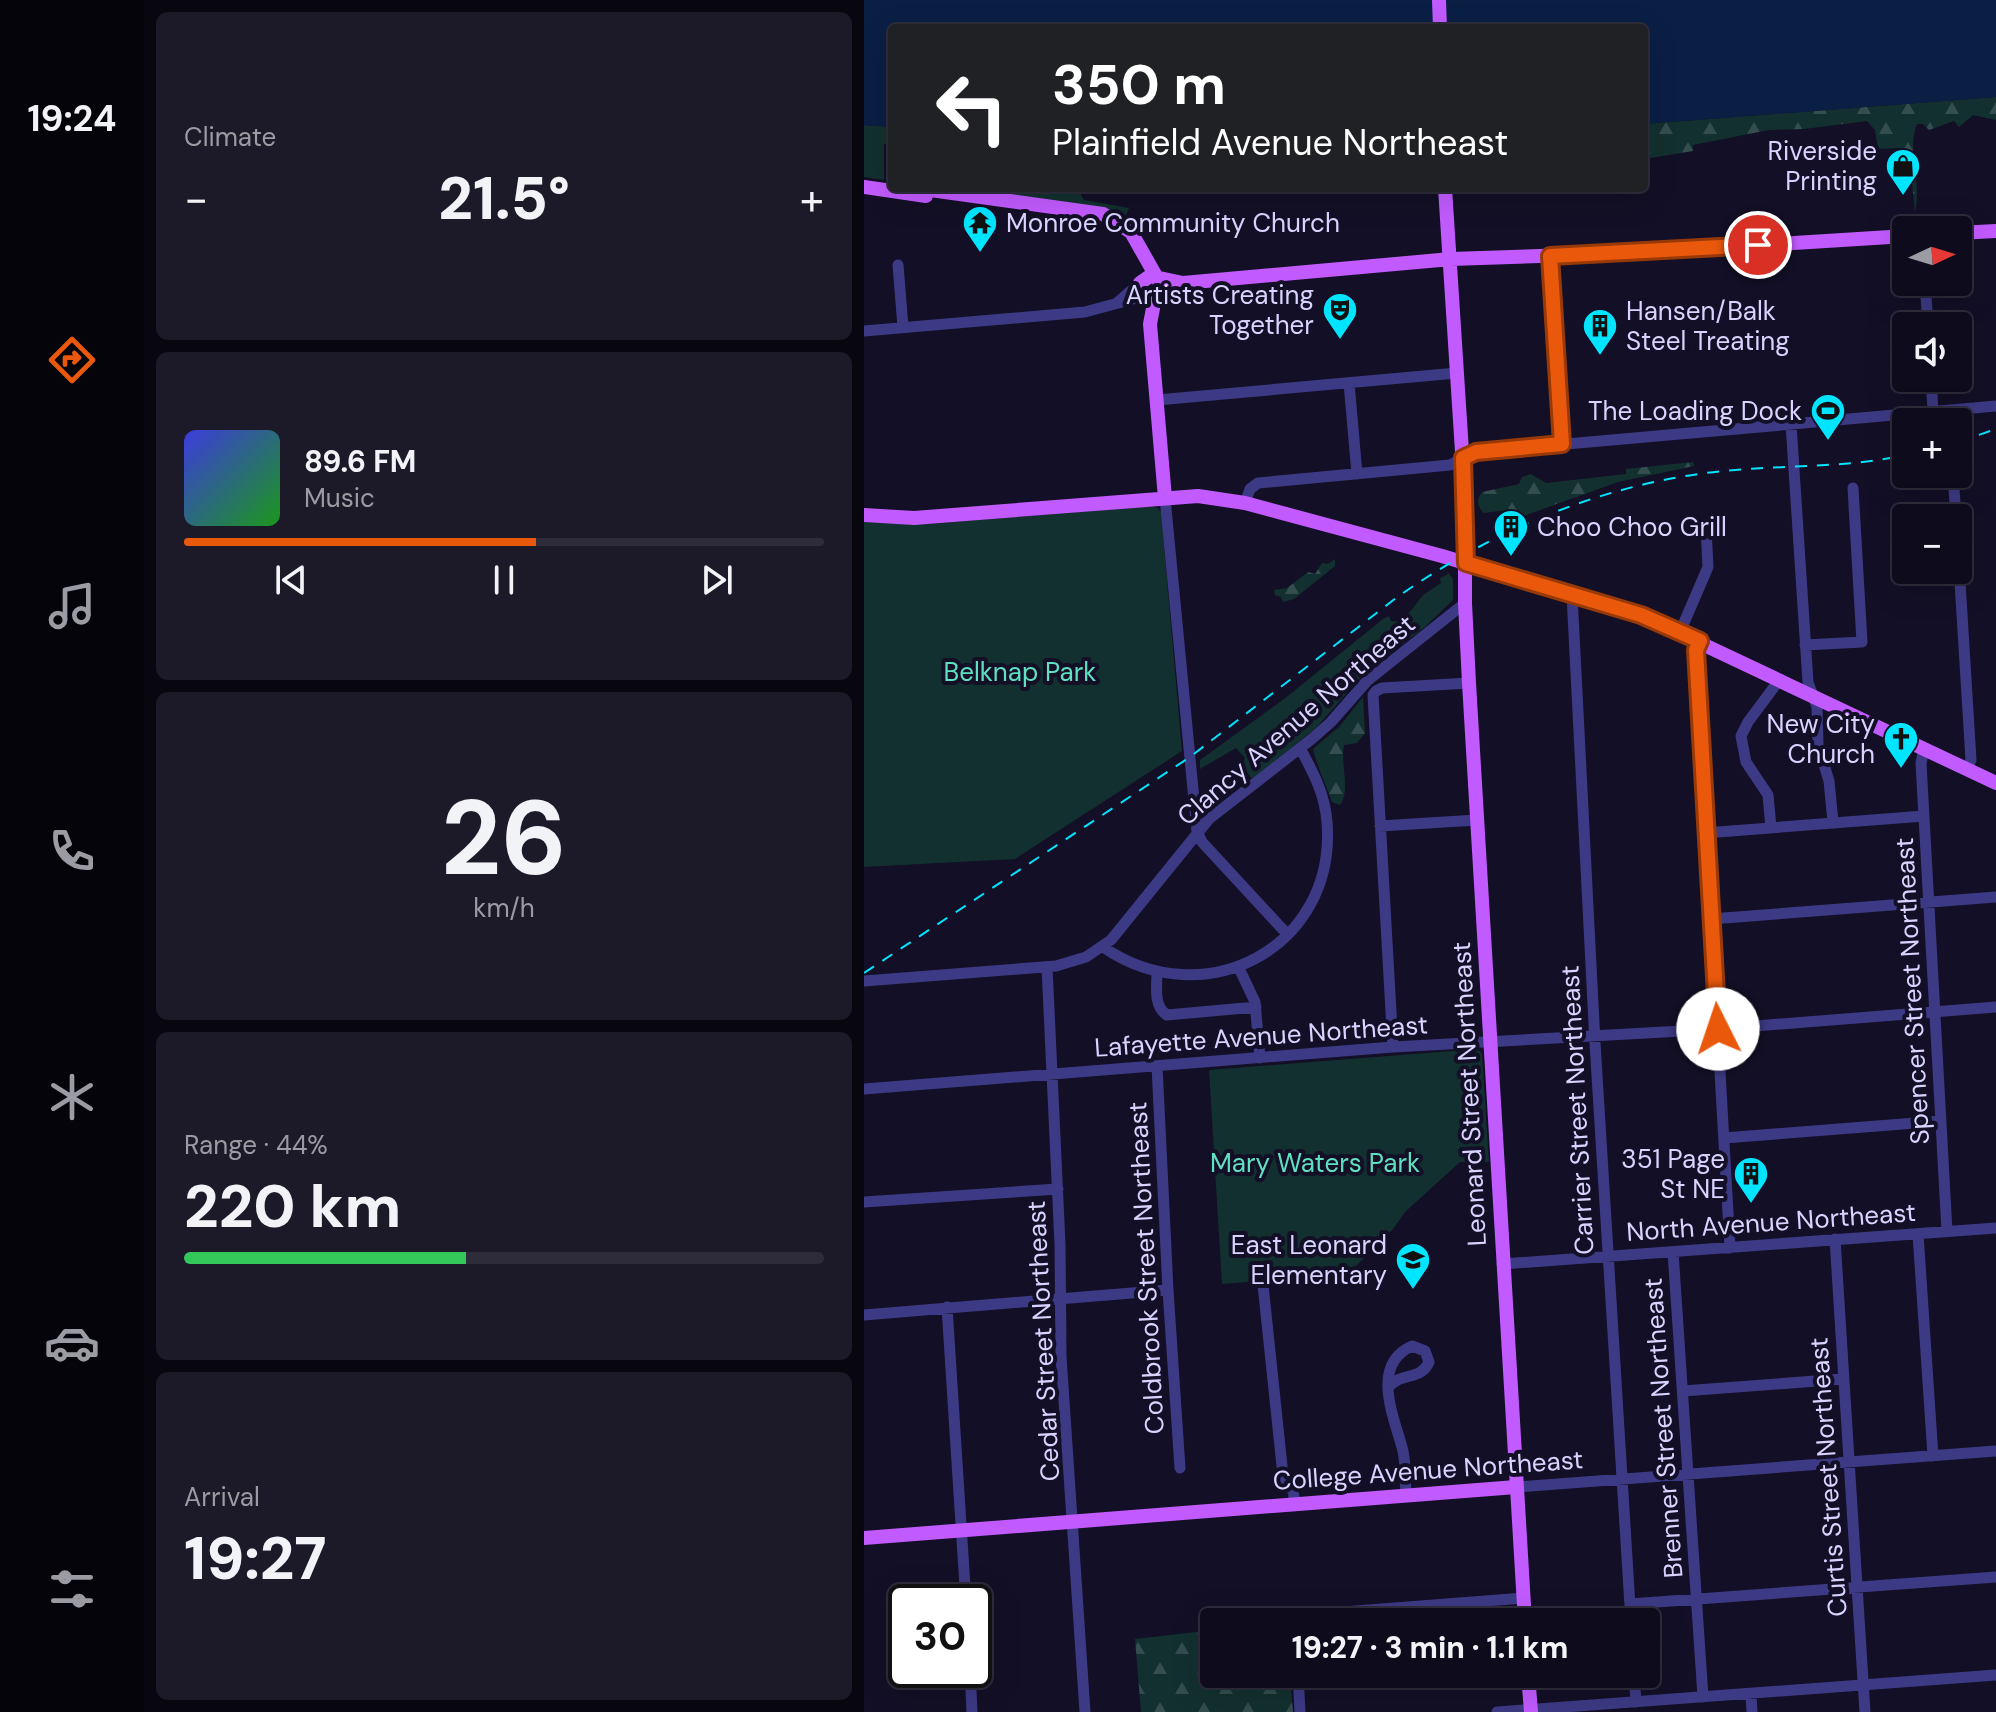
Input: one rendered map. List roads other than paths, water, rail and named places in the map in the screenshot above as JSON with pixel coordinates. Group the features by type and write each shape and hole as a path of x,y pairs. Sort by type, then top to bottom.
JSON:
{"main road":[{"path":"1439,0 1440,24"},
{"path":"864,181 888,184"},
{"path":"864,187 888,190"},
{"path":"901,192 1113,221"},
{"path":"945,192 1103,214 1131,232 1157,279"},
{"name":"Leonard Street Northeast","path":"1445,192 1463,458 1469,683 1524,1608"},
{"path":"1972,232 1996,231"},
{"path":"1147,291 1184,283 1451,259 1892,237"},
{"path":"1141,253 1165,498"},
{"path":"1147,291 1148,276 1184,283"},
{"path":"864,515 914,518 1212,496 1245,503 1466,563 1641,615 1996,783"},
{"name":"College Avenue Northeast","path":"864,1538 1516,1487"},
{"path":"1529,1688 1530,1711"}],"street":[{"path":"1550,256 1562,444"},
{"path":"898,265 903,327"},
{"path":"864,331 1085,312 1147,291"},
{"path":"1157,400 1457,373"},
{"path":"1349,383 1357,474"},
{"path":"1972,411 1996,406"},
{"path":"1245,503 1250,489 1258,483 1450,465 1476,452 1892,415"},
{"path":"1791,424 1808,682 1817,707 1818,745 1831,791 1833,822"},
{"path":"1805,645 1862,642 1853,488"},
{"path":"1165,498 1197,831 1202,842 1287,934"},
{"path":"1680,632 1708,567 1706,528"},
{"path":"1960,584 1971,760 1967,769"},
{"name":"Carrier Street Northeast","path":"1572,595 1594,1035 1630,1608"},
{"name":"Clancy Avenue Northeast","path":"864,981 1047,967 1076,961 1103,947 1197,831 1331,722 1367,681 1465,603"},
{"path":"1700,641 1696,650 1705,833 1730,1248"},
{"path":"1771,828 1768,795 1746,762 1741,736 1780,679"},
{"path":"1393,1047 1373,703 1376,691 1382,688 1469,683"},
{"path":"1103,947 1157,971 1205,975 1239,968 1269,951 1287,934 1313,895 1324,864 1327,841 1322,794 1300,748"},
{"name":"Spencer Street Northeast","path":"1924,749 1921,763 1947,1231"},
{"path":"1705,833 1924,816"},
{"path":"1380,826 1477,820"},
{"path":"1711,919 1996,897"},
{"name":"Cedar Street Northeast","path":"1047,967 1058,1189 1061,1356 1085,1712"},
{"path":"1239,968 1256,1007 1260,1058"},
{"path":"1157,971 1158,1005 1167,1015 1256,1007"},
{"name":"Lafayette Avenue Northeast","path":"864,1089 1393,1047 1718,1029 1996,1007"},
{"name":"Coldbrook Street Northeast","path":"1157,1066 1180,1468"},
{"path":"1724,1138 1941,1121"},
{"path":"864,1202 1058,1189"},
{"name":"North Avenue Northeast","path":"1502,1264 1996,1228"},
{"path":"1918,1234 1933,1456"},
{"name":"Curtis Street Northeast","path":"1835,1239 1865,1712"},
{"name":"Brenner Street Northeast","path":"1673,1252 1703,1697"},
{"path":"1263,1285 1284,1485 1293,1490 1295,1504"},
{"path":"864,1315 1168,1290"},
{"path":"947,1307 965,1584"},
{"path":"1683,1391 1843,1379"},
{"path":"1388,1388 1393,1424 1403,1452 1406,1496"},
{"name":"College Avenue Northeast","path":"1516,1487 1996,1451"},
{"path":"1630,1604 1996,1577"},
{"path":"1395,1608 1524,1598"},
{"path":"1497,1712 1996,1675"},
{"path":"971,1688 972,1712"},
{"path":"1299,1688 1300,1712"},
{"path":"1635,1688 1636,1702"},
{"path":"1751,1694 1752,1712"}],"water":[{"path":"864,0 1996,0 1996,97 1648,124 1648,24 888,24 888,127 864,125"}],"railway":[{"path":"1972,437 1996,429"},
{"path":"864,973 1190,757 1396,598 1471,551 1551,514 1636,486 1723,471 1892,457"}],"place":[{"name":"Riverside Printing","path":"1903,197"},
{"name":"Monroe Community Church","path":"980,254"},
{"name":"Artists Creating Together","path":"1340,341"},
{"name":"Hansen/Balk Steel Treating","path":"1600,357"},
{"name":"The Loading Dock","path":"1828,442"},
{"name":"Choo Choo Grill","path":"1511,558"},
{"name":"New City Church","path":"1901,770"},
{"name":"351 Page St NE","path":"1751,1205"},
{"name":"East Leonard Elementary","path":"1413,1291"}],"park label":[{"name":"Belknap Park","path":"1020,672"},
{"name":"Mary Waters Park","path":"1315,1163"}]}
